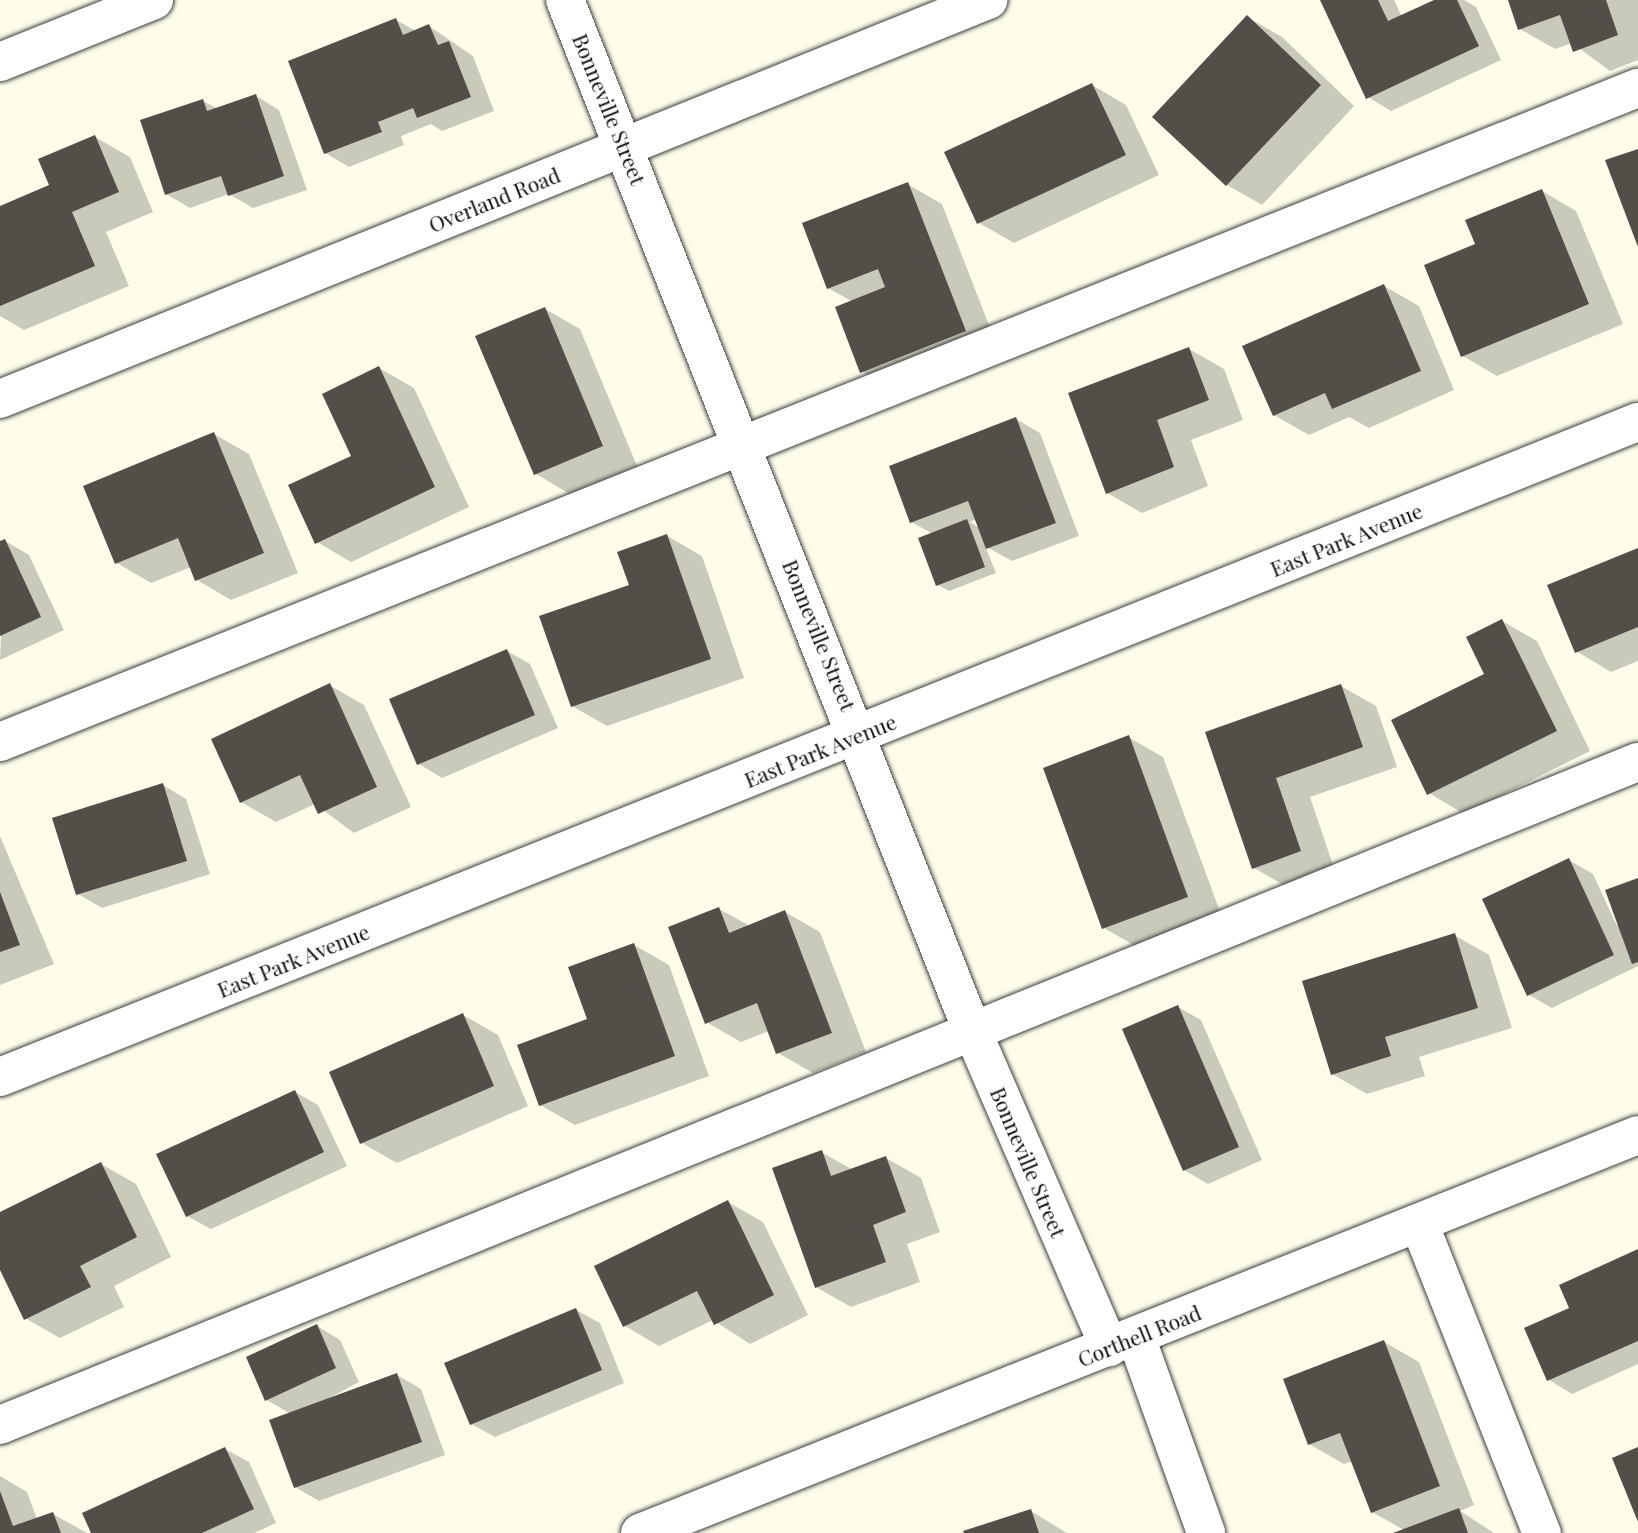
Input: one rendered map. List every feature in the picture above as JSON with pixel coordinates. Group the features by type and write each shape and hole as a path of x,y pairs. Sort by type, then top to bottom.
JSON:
{"street":[{"path":"0,62 154,0"},
{"name":"Bonneville Street","path":"565,0 860,734 971,1028 1122,1342 1206,1533"},
{"name":"Overland Road","path":"0,399 988,0"},
{"path":"0,742 745,448 1638,88"},
{"name":"East Park Avenue","path":"0,1076 1638,422"},
{"path":"0,1426 971,1028 1638,762"},
{"name":"Corthell Road","path":"640,1533 1638,1135"},
{"path":"1419,1223 1542,1533"}],"building":[{"path":"1320,0 1378,0 1388,21 1434,0 1457,0 1479,46 1366,99"},
{"path":"1508,0 1606,0 1618,35 1573,52 1560,15 1518,30"},
{"path":"1247,15 1321,85 1226,186 1152,117"},
{"path":"396,18 403,35 429,24 438,45 449,41 471,97 417,118 413,108 378,122 382,132 324,154 288,61"},
{"path":"1092,83 1126,155 977,224 944,152"},
{"path":"256,94 284,176 228,196 221,176 165,195 140,120 203,99 207,111"},
{"path":"95,135 119,192 72,212 95,266 0,306 0,206 49,185 38,159"},
{"path":"1638,149 1638,247 1605,160"},
{"path":"908,182 966,331 860,373 835,307 885,287 878,269 827,289 802,223"},
{"path":"1542,189 1589,304 1461,357 1424,265 1475,244 1465,220"},
{"path":"1384,284 1421,371 1332,409 1325,393 1273,416 1242,346"},
{"path":"545,307 603,446 534,475 475,336"},
{"path":"1189,347 1209,400 1157,420 1174,467 1106,494 1068,393"},
{"path":"379,366 435,487 315,544 288,485 351,456 322,394"},
{"path":"1016,417 1056,523 986,549 968,501 910,523 889,466"},
{"path":"214,432 264,553 195,581 178,538 115,564 83,486"},
{"path":"967,519 985,567 936,586 918,538"},
{"path":"667,534 711,659 571,707 539,616 629,585 617,552"},
{"path":"5,539 41,617 0,636 0,541"},
{"path":"1638,548 1638,627 1575,653 1547,585"},
{"path":"1502,619 1557,731 1427,795 1391,720 1484,674 1466,637"},
{"path":"507,649 535,715 417,765 389,699"},
{"path":"330,683 377,787 318,814 300,775 240,803 211,739"},
{"path":"1341,684 1363,747 1276,778 1301,851 1252,869 1205,732"},
{"path":"1129,735 1188,897 1102,929 1043,768"},
{"path":"163,783 187,861 76,895 52,818"},
{"path":"1569,858 1614,955 1527,996 1482,899"},
{"path":"1638,878 1638,962 1632,964 1605,890"},
{"path":"0,892 20,945 0,952"},
{"path":"719,907 729,933 785,910 832,1033 776,1054 757,1003 705,1024 668,927"},
{"path":"1455,933 1478,1008 1385,1037 1391,1056 1331,1075 1302,981"},
{"path":"634,943 675,1056 539,1106 517,1045 587,1019 568,967"},
{"path":"1178,1005 1239,1147 1183,1171 1122,1029"},
{"path":"463,1013 494,1086 360,1144 329,1072"},
{"path":"295,1090 324,1152 186,1217 156,1154"},
{"path":"822,1150 831,1176 886,1156 906,1212 873,1225 886,1262 815,1288 772,1168"},
{"path":"101,1162 137,1237 80,1266 91,1287 24,1320 0,1270 0,1212"},
{"path":"728,1200 774,1295 714,1325 697,1291 623,1327 594,1266"},
{"path":"1638,1249 1638,1341 1547,1381 1524,1328 1569,1308 1559,1285"},
{"path":"576,1308 602,1370 470,1425 444,1363"},
{"path":"317,1324 336,1368 265,1401 246,1357"},
{"path":"1384,1340 1440,1486 1371,1513 1340,1433 1308,1445 1283,1379"},
{"path":"397,1373 422,1442 294,1488 269,1420"},
{"path":"225,1447 254,1509 202,1533 91,1533 82,1513"},
{"path":"1638,1447 1638,1522 1612,1458"},
{"path":"0,1491 13,1526 53,1512 61,1533 0,1533"},
{"path":"1459,1508 1468,1533 1393,1533"},
{"path":"1031,1509 1039,1533 963,1531"}]}
